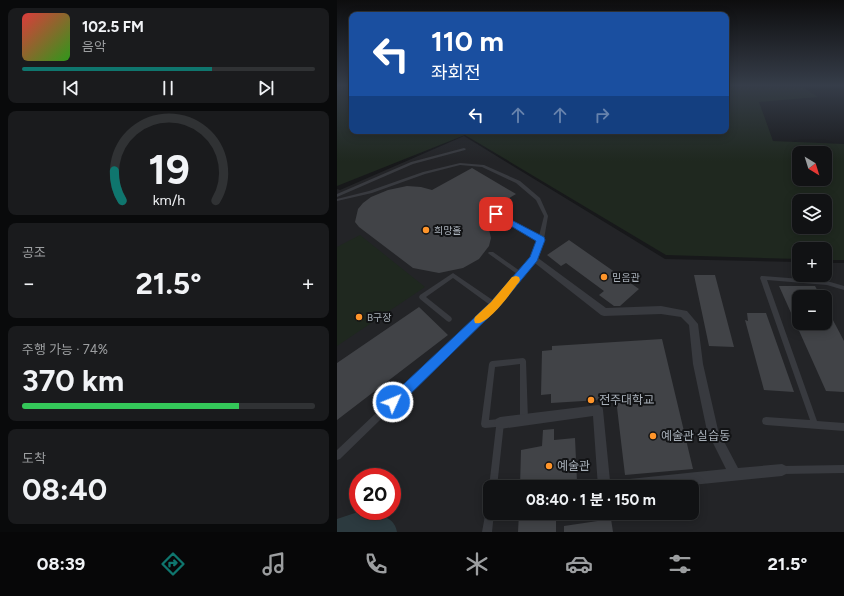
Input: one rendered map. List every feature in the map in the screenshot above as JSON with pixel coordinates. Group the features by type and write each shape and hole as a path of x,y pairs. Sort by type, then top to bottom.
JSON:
{"street":[{"path":"534,258 604,312 661,310 684,314 693,324 698,364 713,431 735,475"},
{"path":"500,423 598,410 603,480"},
{"path":"682,480 782,470"}],"lane":[{"path":"337,196 412,163 464,149"},
{"path":"337,200 370,192 424,173 460,164 483,166 518,182 538,199 546,216 541,240 534,258 521,274 494,305 337,456"},
{"path":"496,214 541,240"},
{"path":"491,253 521,274"},
{"path":"449,319 422,297 453,275 494,305"},
{"path":"815,424 763,278 827,283 844,288"},
{"path":"494,480 500,423 485,424 492,364 523,361 524,420"},
{"path":"766,422 844,427"},
{"path":"782,470 844,469"},
{"path":"487,532 489,520"}],"shaded area":[{"path":"337,111 349,111 349,134 729,134 729,111 762,111 773,141 844,144 844,260 832,260 832,242 792,242 792,259 666,255 465,135 337,186"},
{"name":"전주대학교","path":"464,136 665,259 792,262 792,282 832,282 832,263 844,263 844,532 337,532 337,189 340,190"},
{"name":"B구장","path":"360,235 425,287 337,346 337,247"},
{"path":"349,515 349,520 390,520 395,526 397,532 337,532 337,519"}],"building":[{"name":"희망홀","path":"472,168 516,194 479,216 488,225 491,238 489,246 479,259 463,268 439,273 413,268 359,227 355,222 358,209 371,197 388,190 407,186 421,187 432,190"},
{"name":"믿음관","path":"569,240 639,289 620,306 614,306 599,295 604,291 566,263 561,266 547,255"},
{"path":"694,275 715,275 734,347 709,346"},
{"path":"779,286 815,286 817,290 792,290 792,315"},
{"path":"419,307 448,335 337,420 337,363"},
{"path":"747,313 766,313 794,392 764,390 745,320 748,321"},
{"path":"832,318 844,341 844,392 826,391 799,330 832,330"},
{"name":"예술관 실습동","path":"662,339 693,469 625,475 616,399 551,403 551,394 541,395 542,351 552,350 552,346"},
{"name":"예술관","path":"554,429 554,440 575,438 577,480 520,480 521,450 542,446 543,430"},
{"path":"519,520 556,520 556,532 518,532"},
{"path":"611,520 613,532 564,532 564,526"}],"slow traffic":[{"path":"479,320 516,280"}],"place":[{"name":"희망홀","path":"426,230"},
{"name":"믿음관","path":"604,277"},
{"name":"B구장","path":"359,317"},
{"name":"전주대학교","path":"591,400"},
{"name":"예술관 실습동","path":"653,436"},
{"name":"예술관","path":"549,466"}],"route":[{"path":"393,402 494,305 534,258 541,240 496,214"}]}
